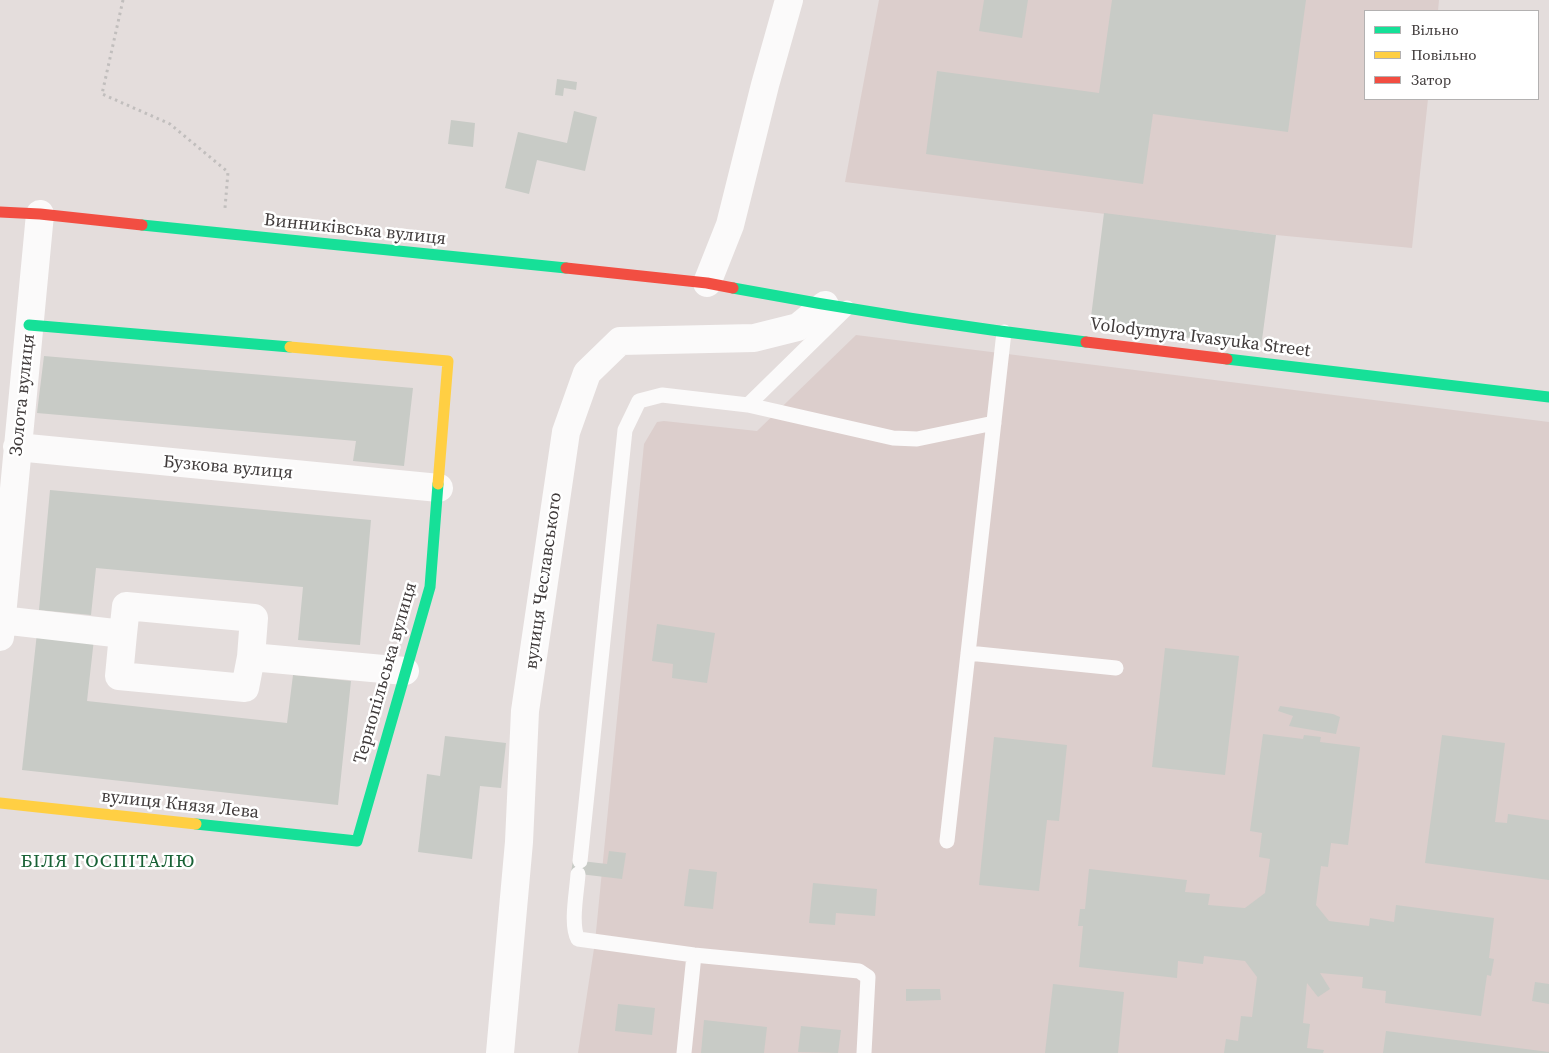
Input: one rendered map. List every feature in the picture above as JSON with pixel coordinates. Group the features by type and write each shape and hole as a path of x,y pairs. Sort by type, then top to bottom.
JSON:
{"main road":[{"name":"Винниківська вулиця","path":"0,212 40,214 707,283 836,307"},
{"name":"Volodymyra Ivasyuka Street","path":"836,307 1004,332 1549,397"},
{"name":"Тернопільська вулиця","path":"29,325 448,361 430,587 357,841"},
{"name":"вулиця Князя Лева","path":"0,803 357,841"}],"street":[{"path":"707,283 730,225 765,85 789,0"},
{"name":"Золота вулиця","path":"1,629 40,214"},
{"name":"вулиця Чеславського","path":"500,1053 519,842 524,711 566,432 587,373 620,341 754,338 798,327 836,307"},
{"name":"Бузкова вулиця","path":"17,448 439,488"},
{"path":"126,606 254,618 251,657 245,688 118,676 124,634 126,606"},
{"path":"1,629 124,634"},
{"path":"251,657 405,671"}],"lane":[{"path":"748,404 836,307"},
{"path":"947,841 1004,332"},
{"path":"864,1053 868,977 859,972 694,955 578,939 575,934 574,921 579,868 626,430 639,401 662,395 748,404 892,438 917,439 994,423"},
{"path":"968,653 1116,668"},
{"path":"684,1053 694,955"}],"path":[{"path":"123,0 102,94 170,124 228,172 223,234"}],"shaded area":[{"path":"879,0 1439,0 1438,10 1364,10 1364,100 1428,100 1412,248 1276,235 845,182"},
{"path":"856,335 1549,422 1549,1053 578,1053 595,942 644,444 657,422 664,421 757,431"}],"building":[{"path":"984,0 1028,0 1022,38 979,31"},
{"path":"1112,0 1306,0 1288,132 1153,114 1143,184 926,154 937,71 1099,93"},
{"path":"557,79 577,82 576,90 564,88 563,96 555,95"},
{"path":"574,111 597,117 585,171 537,160 529,194 505,188 518,132 567,143"},
{"path":"451,120 475,123 473,147 448,144"},
{"path":"1104,213 1276,235 1261,347 1090,325"},
{"path":"44,356 413,388 404,466 353,461 356,441 37,413"},
{"path":"50,490 371,520 360,645 298,640 303,587 96,568 91,615 39,610"},
{"path":"657,624 715,633 707,683 672,678 673,664 652,661"},
{"path":"37,633 94,639 87,701 287,723 293,675 351,681 338,805 22,770"},
{"path":"1165,648 1239,656 1225,775 1152,767"},
{"path":"1280,706 1333,714 1340,717 1336,734 1289,726 1293,716 1278,711"},
{"path":"1263,734 1303,739 1304,735 1321,737 1320,742 1360,747 1348,845 1331,843 1328,867 1321,866 1316,905 1329,921 1369,926 1370,918 1394,922 1396,905 1494,918 1489,958 1494,959 1491,976 1487,975 1481,1016 1385,1003 1386,991 1362,988 1363,977 1320,973 1330,989 1318,997 1307,983 1303,1023 1310,1024 1307,1048 1324,1050 1323,1053 1224,1053 1226,1039 1238,1041 1241,1016 1252,1017 1257,977 1245,961 1204,956 1203,964 1178,961 1177,978 1079,967 1083,926 1078,926 1080,909 1085,909 1089,869 1187,880 1185,892 1210,894 1208,905 1245,908 1265,893 1270,859 1259,857 1262,833 1250,831"},
{"path":"1442,735 1505,743 1495,822 1507,823 1508,814 1549,820 1549,880 1425,863"},
{"path":"445,736 506,743 501,788 480,786 472,859 418,852 427,774 440,776"},
{"path":"994,737 1067,745 1059,821 1047,820 1039,891 979,885"},
{"path":"609,851 626,853 622,879 571,873 573,860 607,864"},
{"path":"689,869 717,872 713,909 684,906"},
{"path":"813,883 877,889 875,916 836,913 835,925 809,923"},
{"path":"1535,982 1549,984 1549,1004 1532,1001"},
{"path":"1053,984 1124,992 1118,1053 1045,1053"},
{"path":"906,989 940,989 941,1000 906,1001"},
{"path":"618,1004 655,1008 652,1035 615,1031"},
{"path":"704,1020 767,1027 764,1053 701,1053"},
{"path":"801,1026 841,1030 838,1053 798,1052"},
{"path":"1386,1031 1549,1052 1549,1053 1383,1053"}],"traffic: fast":[{"path":"142,225 566,268"},
{"path":"733,288 909,318 1086,342"},
{"path":"29,325 290,347"},
{"path":"1227,359 1549,397"},
{"path":"196,824 357,841 430,587 438,484"}],"traffic: slow":[{"path":"290,347 448,361 438,484"},
{"path":"0,803 196,824"}],"traffic: jam":[{"path":"0,212 40,214 142,225"},
{"path":"566,268 707,283 733,288"},
{"path":"1086,342 1227,359"}],"district":[{"name":"БІЛЯ ГОСПІТАЛЮ","path":"108,862"}]}
